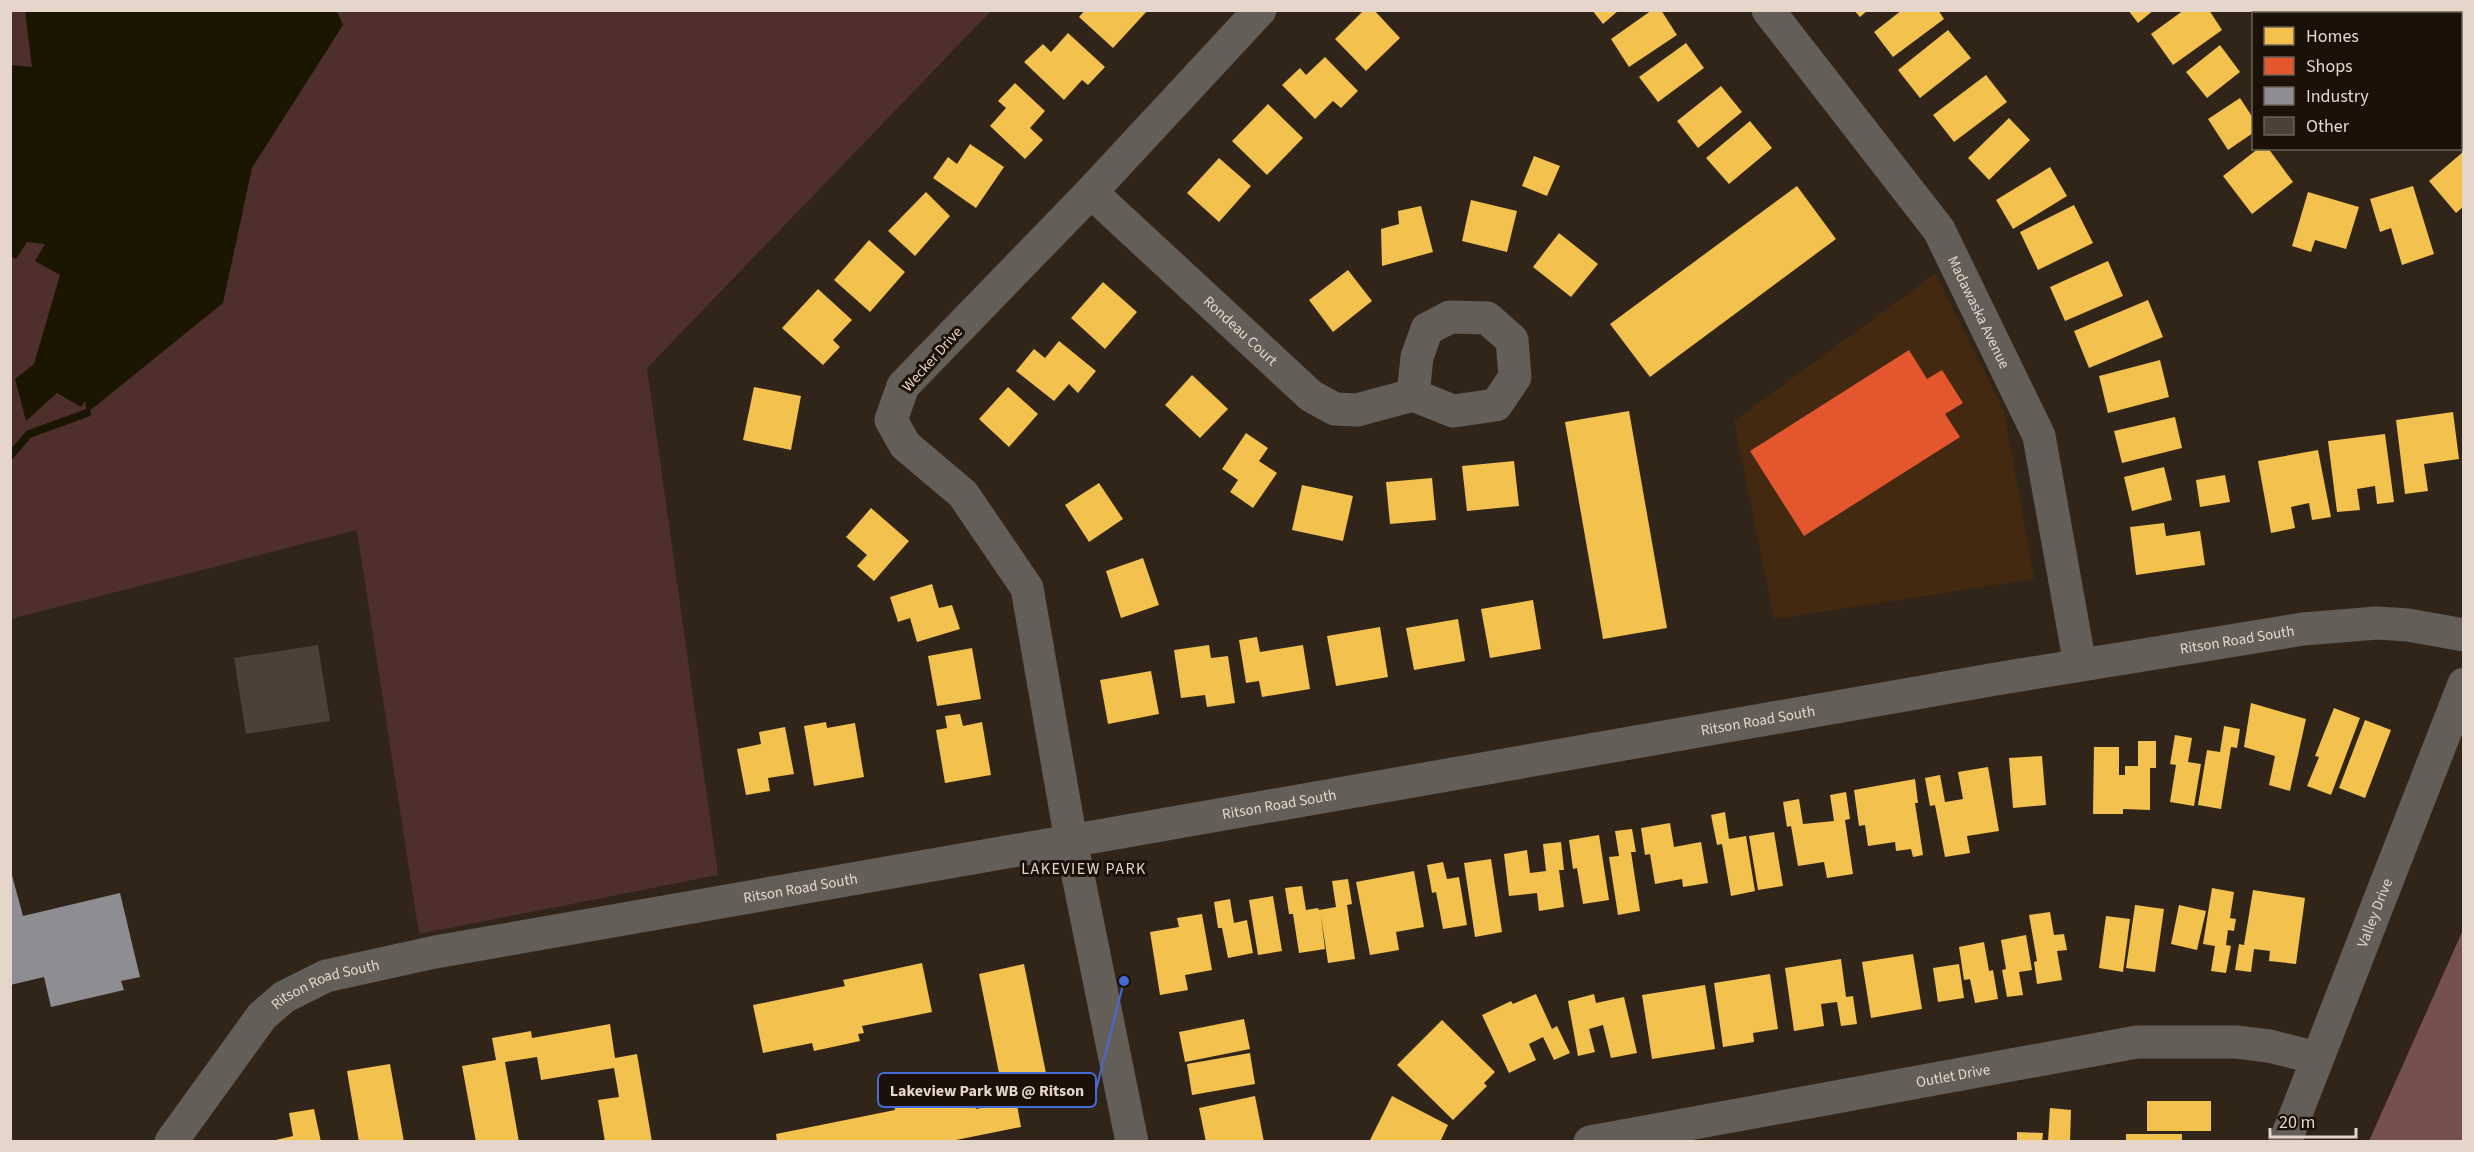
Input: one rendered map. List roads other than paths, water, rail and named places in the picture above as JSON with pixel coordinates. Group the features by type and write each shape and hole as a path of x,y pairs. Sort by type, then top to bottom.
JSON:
{"street":[{"name":"Wecker Drive","path":"1132,1142 1071,841 1027,588 963,494 905,445 891,420 903,386 1091,192 1260,10"},
{"name":"Madawaska Avenue","path":"1768,10 1939,230 2039,436 2080,665"},
{"name":"Rondeau Court","path":"1091,192 1311,396 1335,409 1357,410 1413,395"},
{"name":"Ritson Road South","path":"171,1142 262,1016 284,997 326,976 435,952 2080,665 2303,629 2377,623 2408,625 2463,635"},
{"name":"Valley Drive","path":"2285,1142 2463,684"},
{"name":"Outlet Drive","path":"1590,1142 2137,1042 2236,1042 2269,1046 2317,1058"}],"waterway":[{"path":"10,456 29,434 87,413"}],"place":[{"name":"Lakeview Park WB @ Ritson","path":"1124,981"}],"district":[{"name":"LAKEVIEW PARK","path":"1084,868"}]}
